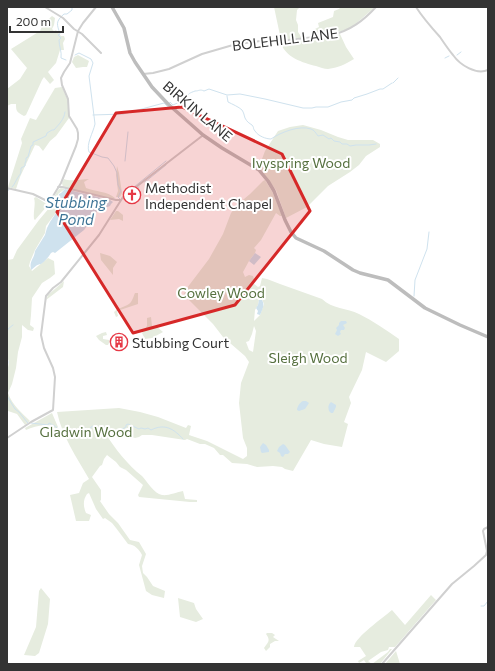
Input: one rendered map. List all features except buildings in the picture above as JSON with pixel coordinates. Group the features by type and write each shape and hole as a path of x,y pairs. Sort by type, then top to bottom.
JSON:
{"street":[{"path":"45,7 63,18 101,53"},
{"path":"7,188 33,194 46,201 50,201 61,183 76,146 78,133 69,116 68,99 61,79 70,63 78,31 82,23 96,7"},
{"name":"BIRKIN LANE","path":"112,7 124,28 130,53 138,68 156,92 203,135 259,170 274,191 288,226 296,238 324,251 360,274 388,280 425,308 488,337"},
{"name":"BOLEHILL LANE","path":"143,74 153,73 173,67 202,54 233,44 260,41 280,41 340,33 352,28 376,7"},
{"path":"416,7 454,57 475,72 488,70"},
{"path":"7,438 53,410 55,377 53,368 44,348 41,335 46,296 61,282 99,235 124,196 203,135"},
{"path":"61,183 62,187"},
{"path":"58,187 121,200"},
{"path":"116,200 118,205"},
{"path":"382,664 452,584 486,555 487,551 483,533 484,528 488,527"}],"highlighted area":[{"path":"182,107 282,154 310,211 235,305 133,333 57,212 116,113"}],"green space":[{"path":"274,7 300,7 297,10 296,20 298,32 302,38 281,40"},
{"path":"341,7 375,7 351,28 315,36 315,33 311,31 319,27 318,23 333,17 334,11"},
{"path":"52,16 55,18 52,29 54,31 56,30 61,36 64,36 64,50 60,50 56,63 48,72 54,80 50,84 44,77 26,115 24,116 17,112 16,104 7,106 7,89 20,79 27,68 11,49 40,31 43,24"},
{"path":"340,34 354,59 342,66 328,69 295,59 286,52 281,43 329,37"},
{"path":"78,55 89,61 87,67 76,68 72,62 74,57"},
{"path":"62,87 68,101 69,118 43,151 39,146 35,145 16,189 8,187 22,143 21,139 30,118 36,120 55,88"},
{"name":"Ivyspring Wood","path":"303,125 348,140 373,140 380,144 380,147 366,156 359,165 350,172 328,186 307,207 286,218 276,190 259,167 265,151 278,131"},
{"path":"117,166 122,193 120,197 116,197 118,191 116,175"},
{"path":"64,179 89,179 84,182 86,188 105,193 115,198 113,199 63,187 62,183"},
{"path":"265,180 273,193 282,216 276,213 261,240 254,248 256,250 255,253 243,272 245,277 249,275 253,276 253,283 258,287 260,286 262,278 267,279 322,299 335,307 359,314 399,339 399,351 386,362 366,352 362,370 349,397 351,403 344,422 348,424 342,447 311,440 293,471 282,467 257,467 247,464 232,463 223,455 220,455 214,448 187,439 185,440 152,435 142,435 135,438 122,432 109,432 106,434 122,456 156,492 164,495 183,491 185,499 197,500 197,502 190,502 139,497 138,495 143,485 107,455 102,465 92,477 101,490 100,501 109,514 118,523 130,540 139,542 146,554 142,566 143,573 153,586 165,591 164,598 152,595 146,591 139,565 142,555 141,553 135,546 128,544 112,523 105,518 103,519 96,509 89,493 85,499 84,508 86,513 91,515 89,521 76,521 70,495 79,493 83,483 89,479 62,430 57,412 119,408 140,412 186,428 188,425 191,426 189,435 207,441 243,459 247,456 247,448 243,438 239,403 241,383 249,362 245,356 223,337 213,324 184,294 209,259 223,234 231,213 238,204","holes":["260,295 264,304 260,315 254,321 255,310 258,305","254,326 256,331 253,352 249,350 246,342 249,341"]},
{"path":"61,188 65,189 58,194 58,210 46,226 45,233 35,250 29,266 32,271 48,258 54,261 55,274 42,283 32,298 30,325 34,328 33,331 28,330 22,325 22,337 16,368 8,393 15,405 30,421 25,425 17,414 7,410 7,373 9,362 7,356 7,262 8,260 13,259 17,250 50,207 56,193"},
{"path":"36,197 48,205 35,220 34,198"},
{"path":"116,211 123,215 123,221 119,219 110,220"},
{"path":"100,253 110,256 117,262 113,268 113,275 101,260"},
{"path":"64,281 63,287 46,300 48,295"},
{"path":"135,293 138,293 138,304 117,311 118,316 116,317 114,312 129,304"},
{"path":"151,317 152,326 156,326 163,332 152,338 145,339 142,333 147,326 147,318"},
{"path":"106,332 107,335 103,336 103,339 110,341 108,345 99,340 96,336"},
{"path":"52,413 58,427 56,429 45,425 26,430 25,428"},
{"path":"41,588 50,599 48,624 39,653 35,656 24,655 36,627 39,591"},
{"path":"431,595 436,600 395,647 389,647 388,650 381,652 368,661 372,664 365,664 366,663 364,660 359,663 358,661 366,656 360,647 354,647 359,638 392,610 405,625"},
{"path":"178,598 194,603 203,619 196,622 180,617"},
{"path":"267,633 272,633 275,635 273,637 279,641 275,641 270,644 270,647 266,651 264,648 268,641"},
{"path":"390,649 392,649 380,664 372,664"},
{"path":"396,651 400,664 385,664"}],"water":[{"name":"Stubbing Pond","path":"65,189 113,202 110,206 97,211 84,230 55,253 51,253 44,262 31,270 31,262 35,251 58,210 60,200 58,197 59,194"},
{"path":"255,253 261,257 254,265 249,261"},
{"path":"261,299 263,309 260,315 257,314 258,311 256,308 259,300"},
{"path":"341,321 346,321 347,323 343,325 345,328 344,330 341,330 341,334 338,336 335,334 337,330 336,328"},
{"path":"303,401 309,403 305,409 299,411 297,410 301,402"},
{"path":"331,402 336,405 333,413 329,411 328,407"},
{"path":"263,443 266,445 269,452 261,452 260,447"},
{"path":"283,444 290,452 285,454 283,457 277,451"}],"waterway":[{"path":"66,60 61,58 59,40 61,38 58,35 60,34 58,21 64,14 67,14 72,10 72,7"},
{"path":"457,55 461,52"},
{"path":"75,55 79,53 91,59 93,63 89,76 95,124 88,149 89,152 108,158 114,166 117,173 118,185 121,191 118,197 120,199"},
{"path":"445,58 449,56"},
{"path":"393,83 398,78"},
{"path":"169,104 170,102 173,105 186,99 188,94 195,91 204,91 209,89 227,95 240,94 303,108 328,107 383,89 392,83"},
{"path":"227,96 228,102 242,110 246,119 252,125 256,133 265,138 271,139 291,130 307,128 313,130 318,136 323,135 329,139 331,138 334,141 350,146 376,144"},
{"path":"93,115 123,114 164,103 168,107"},
{"path":"12,187 21,173 21,168 25,166 26,158 28,157 33,142 46,136 47,133 54,130 62,120 65,112"},
{"path":"125,161 128,132"},
{"path":"128,192 166,161"},
{"path":"145,182 166,165"},
{"path":"133,191 139,187"},
{"path":"414,296 415,280 427,249 429,232"},
{"path":"7,333 8,329 13,325"},
{"path":"7,359 7,367"},
{"path":"7,396 15,409 28,423"},
{"path":"31,423 48,425 49,423 57,428 60,431 61,436 64,437 85,428 90,430 93,426 96,429 103,427 115,432 125,428 128,424 139,429 148,428 151,430 161,427 169,428 183,439"},
{"path":"481,606 484,606 488,601"}],"place":[{"name":"Methodist Independent Chapel","path":"132,195"},
{"name":"Stubbing Court","path":"119,342"}],"park label":[{"name":"Cowley Wood","path":"221,292"},
{"name":"Sleigh Wood","path":"308,357"},
{"name":"Gladwin Wood","path":"86,431"}]}
